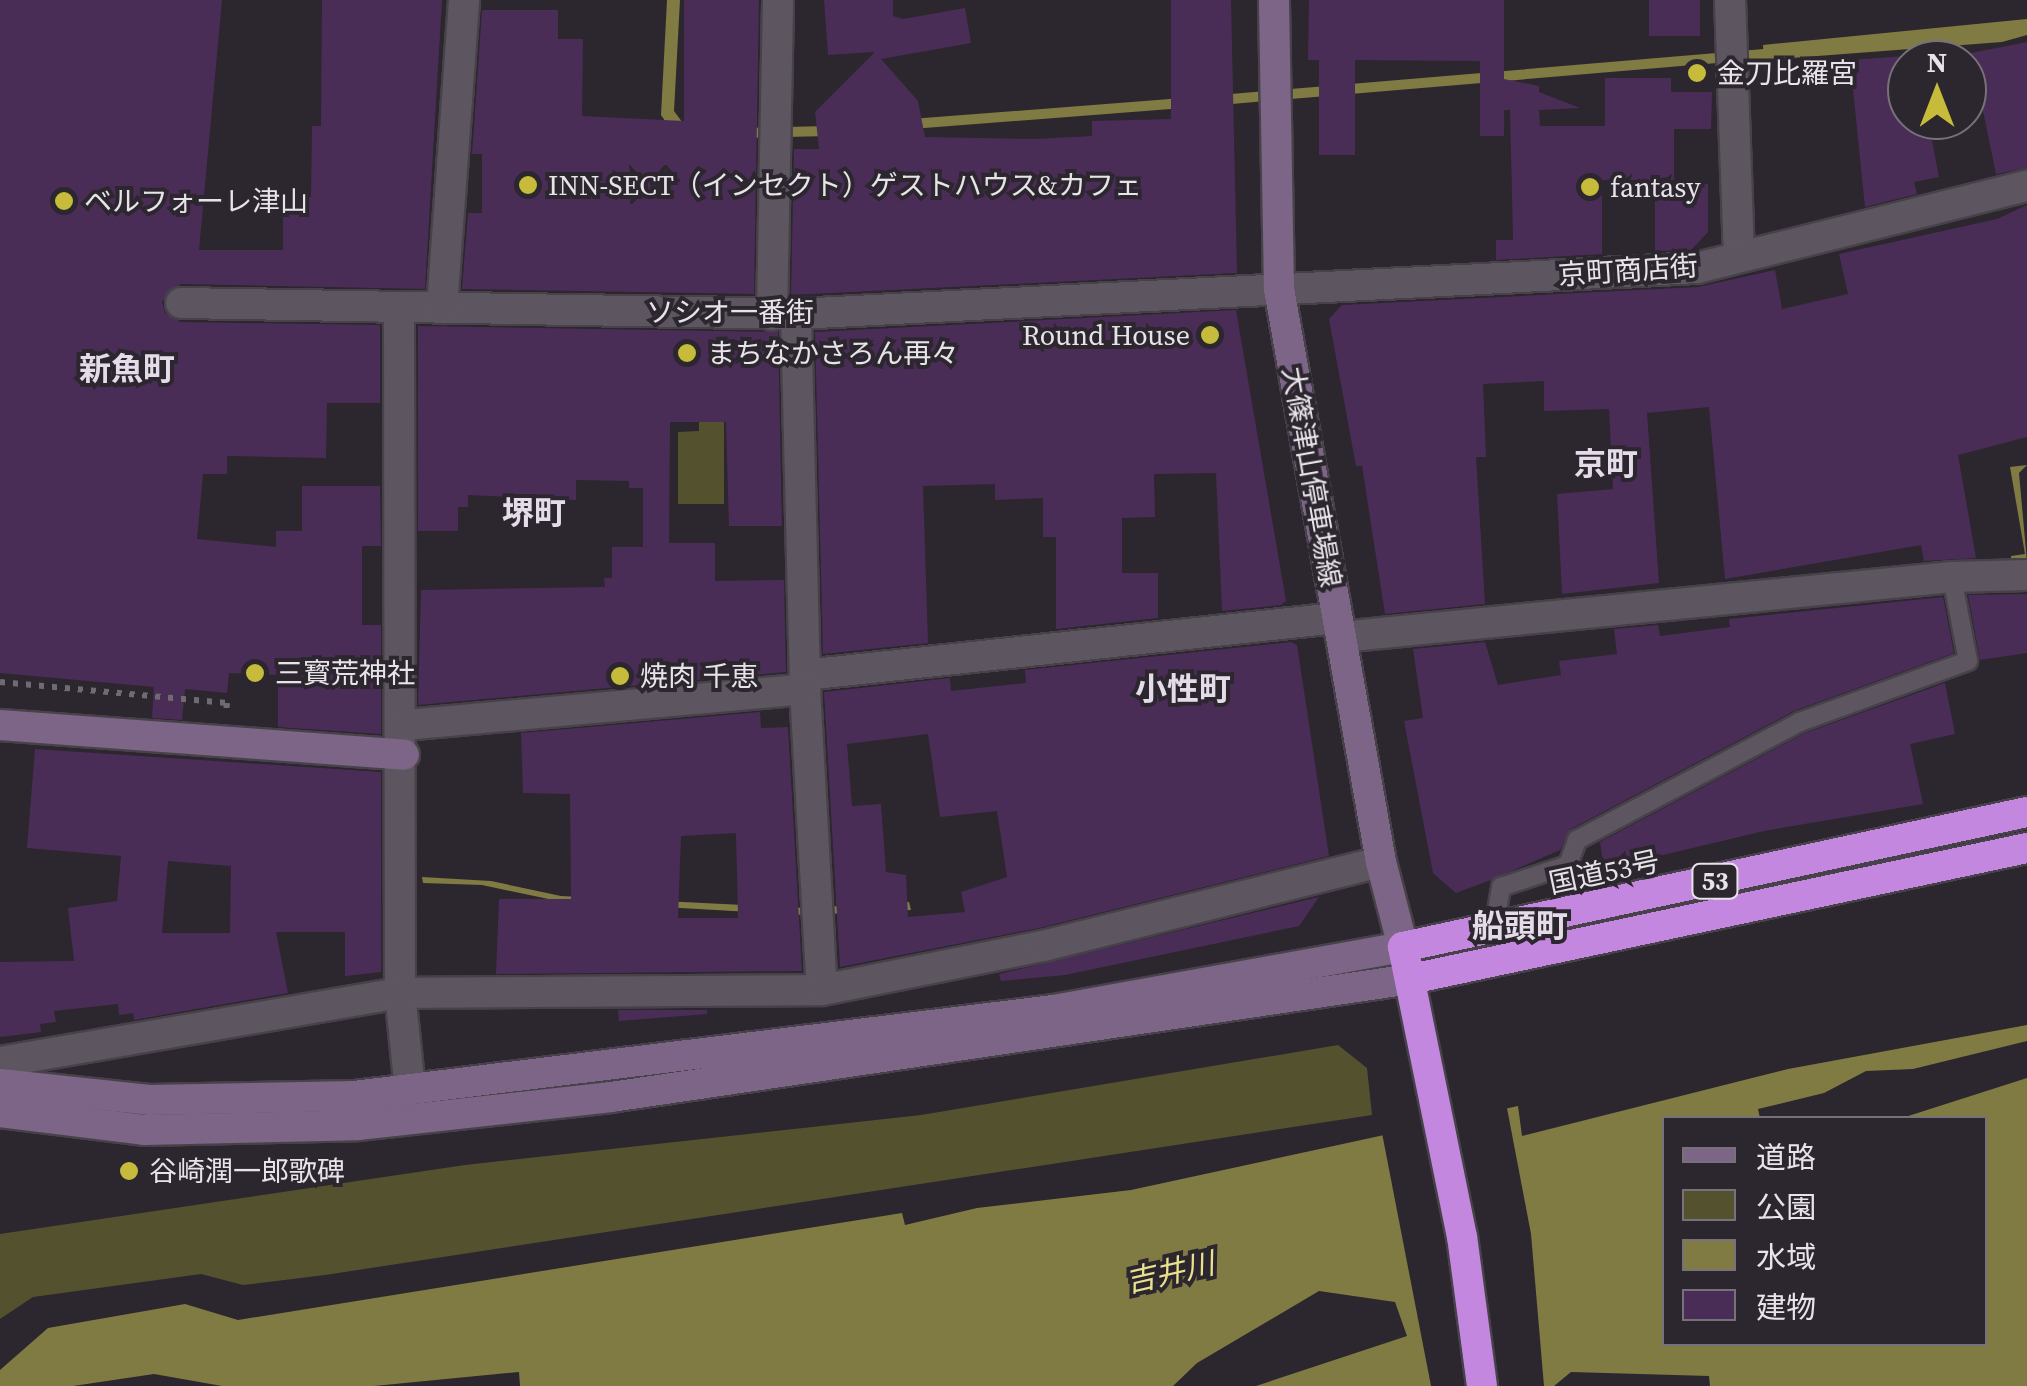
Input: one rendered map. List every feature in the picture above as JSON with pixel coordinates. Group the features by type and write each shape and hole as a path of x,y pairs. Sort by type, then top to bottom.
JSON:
{"highway":[{"name":"国道53号","path":"1403,948 2027,812"},
{"name":"53","path":"1413,988 2027,848"},
{"path":"1403,948 1462,1237 1482,1386"}],"street":[{"path":"442,308 464,0"},
{"path":"778,0 784,315 822,990"},
{"name":"大篠津山停車場線","path":"1274,0 1279,289 1381,862 1403,948"},
{"path":"1730,0 1740,258"},
{"name":"京町商店街","path":"1279,289 1697,268 2027,186"},
{"name":"ソシオ一番街","path":"181,303 784,315 1279,289"},
{"path":"398,307 404,724 400,992 410,1090"},
{"path":"404,724 1339,627 1952,576 2027,575"},
{"path":"0,726 213,748 404,755"},
{"path":"0,1062 400,992 822,990 1043,946 1381,862"},
{"path":"0,1084 226,1102 410,1090 1053,1010 1403,948"},
{"path":"0,1112 177,1131 358,1125 611,1097 1413,988"}],"lane":[{"path":"1494,929 1501,887 1568,864 1577,840 1800,722 1968,661 1952,576"}],"path":[{"path":"0,682 227,702 213,748"}],"green space":[{"path":"699,339 724,339 724,504 678,504 678,432 699,431"},
{"path":"1338,1045 1367,1068 1372,1115 325,1275 243,1285 201,1274 33,1297 0,1319 0,1234 465,1165 921,1115"}],"water":[{"path":"667,0 680,0 674,111 685,126 674,134 661,115"},
{"path":"2027,19 2027,35 2002,42 1887,40 1887,51 1764,60 1763,45"},
{"path":"2027,465 2019,473 2027,562 2011,562 2011,556 2025,554 2010,467"},
{"path":"422,877 491,881 561,896 806,908 909,902 911,910 805,915 558,901 482,885 423,883"},
{"name":"吉井川","path":"2027,1025 2027,1041 1913,1069 1866,1071 1824,1093 1758,1109 1760,1116 1662,1116 1662,1346 1987,1346 1987,1116 1908,1116 2027,1078 2027,1386 1710,1386 1709,1376 1571,1372 1554,1386 1256,1386 1407,1336 1395,1302 1319,1291 1197,1363 1173,1386 520,1386 519,1372 374,1386 222,1386 154,1374 73,1386 0,1386 0,1370 48,1328 185,1304 238,1320 902,1213 905,1225 977,1208 1131,1190 1518,1106 1522,1136 1788,1069"}],"pier":[{"path":"1506,1103 1531,1234 1544,1386 1431,1386 1382,1133"}],"building":[{"path":"0,0 222,0 199,250 283,250 283,195 311,197 312,126 321,126 322,0 442,0 425,289 181,284 162,302 165,313 181,322 380,325 380,403 327,403 326,458 227,456 227,474 203,474 197,539 276,547 276,531 302,531 302,486 380,486 381,546 362,546 362,625 381,625 381,734 278,727 278,675 229,673 227,693 185,689 182,720 152,718 154,687 0,673"},
{"path":"684,0 759,0 754,294 462,289 468,213 482,213 482,154 472,154 482,10 558,10 558,39 583,39 582,116 684,121"},
{"path":"824,0 893,0 893,16 903,19 965,8 971,43 881,59 918,101 925,137 1036,139 1092,136 1092,121 1171,119 1171,0 1231,0 1237,273 791,295 794,149 819,149 815,112 875,52 828,55"},
{"path":"1309,0 1504,0 1504,79 1539,86 1539,92 1580,108 1539,110 1540,126 1605,126 1605,78 1671,78 1671,92 1712,92 1711,129 1674,129 1674,180 1602,180 1602,254 1496,260 1496,240 1513,240 1510,110 1504,110 1504,136 1480,136 1480,61 1355,60 1355,155 1319,155 1319,60 1308,60"},
{"path":"1649,0 1700,0 1700,36 1649,36"},
{"path":"2027,42 2027,168 1996,174 1987,130 1987,50"},
{"path":"1887,57 1887,140 1932,140 1939,177 1914,182 1917,194 1865,207 1850,60"},
{"path":"1655,182 1708,184 1708,232 1691,250 1655,251"},
{"path":"2027,205 2027,437 1958,455 1976,558 1924,561 1921,545 1725,579 1709,407 1647,413 1659,583 1562,594 1557,494 1613,489 1609,409 1544,411 1544,381 1483,384 1486,457 1476,457 1485,604 1385,614 1362,466 1356,466 1329,319 1342,305 1698,287 1775,270 1782,309 1848,294 1839,254 1997,219"},
{"path":"1236,310 1286,601 1281,605 1222,611 1216,473 1154,474 1155,517 1122,518 1122,573 1158,573 1158,618 1056,629 1056,537 1043,537 1043,498 995,500 995,484 923,486 928,643 823,654 815,332"},
{"path":"418,326 778,332 782,526 729,526 726,422 670,422 669,543 715,543 715,581 784,580 786,672 418,705 421,590 605,587 604,578 612,578 612,547 643,547 643,488 629,488 629,481 576,480 576,500 468,495 468,507 458,507 458,531 418,531"},
{"path":"2027,594 2027,653 1980,660 1968,595"},
{"path":"1943,597 1954,653 1794,711 1571,829 1560,850 1491,880 1456,893 1433,873 1404,721 1423,718 1413,649 1485,642 1498,685 1561,675 1559,661 1617,654 1614,629 1658,625 1660,636 1730,627 1729,619"},
{"path":"1291,642 1297,645 1329,856 1039,928 840,967 824,692 950,678 951,691 1026,683 1025,670","holes":["928,734 940,817 997,811 1007,877 961,892 965,912 908,917 906,875 886,872 881,804 852,806 847,744"]},
{"path":"1945,683 1955,734 1910,744 1923,804 1764,831 1604,869 1600,842 1805,733"},
{"path":"760,712 761,728 788,727 802,971 496,974 499,899 571,899 570,794 523,793 521,733","holes":["736,833 738,918 678,918 681,836"]},
{"path":"35,749 381,772 381,972 345,976 345,932 276,932 288,993 134,1020 133,1013 119,1015 118,1004 54,1011 56,1022 40,1024 41,1032 0,1037 0,962 74,961 68,908 117,901 121,856 27,848","holes":["168,861 231,866 230,933 162,933"]},
{"path":"1319,897 1299,926 1065,975 1001,981 999,974"},
{"path":"618,1010 707,1010 707,1014 619,1021"}],"waterway":[{"path":"1220,100 1776,53"},
{"path":"911,124 1183,103"},
{"path":"746,133 829,131"}],"place":[{"name":"金刀比羅宮","path":"1697,73"},
{"name":"INN-SECT（インセクト）ゲストハウス&カフェ","path":"528,185"},
{"name":"fantasy","path":"1590,187"},
{"name":"ベルフォーレ津山","path":"64,201"},
{"name":"Round House","path":"1210,335"},
{"name":"まちなかさろん再々","path":"687,353"},
{"name":"三寳荒神社","path":"255,673"},
{"name":"焼肉 千恵","path":"620,676"},
{"name":"谷崎潤一郎歌碑","path":"129,1171"}],"district":[{"name":"新魚町","path":"127,369"},
{"name":"京町","path":"1606,464"},
{"name":"堺町","path":"534,513"},
{"name":"小性町","path":"1183,689"},
{"name":"船頭町","path":"1520,926"}]}
